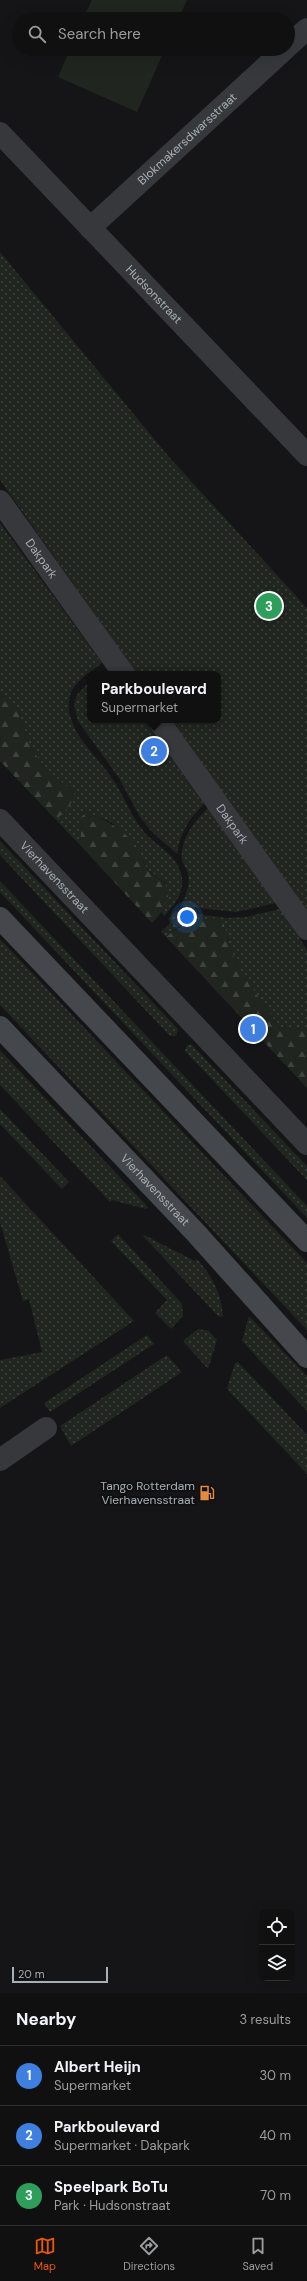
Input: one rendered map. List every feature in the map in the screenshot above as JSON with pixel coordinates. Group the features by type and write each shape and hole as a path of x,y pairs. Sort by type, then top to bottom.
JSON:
{"main road":[{"path":"0,918 307,1241"},
{"name":"Vierhavensstraat","path":"0,1027 195,1232 307,1357"}],"street":[{"path":"295,40 307,29"},
{"name":"Blokmakersdwarsstraat","path":"90,228 277,56"},
{"name":"Hudsonstraat","path":"0,133 307,455"},
{"name":"Dakpark","path":"0,501 122,671"},
{"name":"Dakpark","path":"160,723 307,929"},
{"name":"Vierhavensstraat","path":"0,820 307,1144"},
{"path":"0,1460 46,1428"}],"green space":[{"path":"92,0 187,0 181,12 86,12"},
{"path":"67,56 162,56 137,112 58,77"},
{"path":"0,252 169,457 307,608 307,914 171,723 221,723 221,671 135,671 0,480"},
{"path":"0,523 102,663 92,671 87,671 87,675 73,688 69,702 70,716 79,736 114,781 140,827 150,838 171,856 179,867 182,879 181,891 176,901 164,916 162,912 166,901 165,883 147,869 137,848 111,822 86,813 82,816 80,845 56,820 72,803 74,792 47,771 29,745 18,709 0,692"},
{"path":"87,684 87,723 146,723 204,804 186,826 180,839 177,854 151,831 140,817 119,778 78,721 74,704 77,695"},
{"path":"0,692 18,709 29,745 47,771 74,792 71,804 56,820 0,761"},
{"path":"208,808 276,903 236,912 181,906 188,884 187,870 182,860 183,844 189,831"},
{"path":"86,813 108,822 122,831 138,849 147,869 167,887 168,895 166,904 152,923 80,845 82,816"},
{"path":"0,841 178,1029 176,1036 170,1036 0,855"},
{"path":"0,881 307,1206 307,1218 0,892"},
{"path":"280,909 307,950 307,1030 280,1028 243,975 231,951 223,921 179,926 166,937 161,932 171,922 168,919 176,911 227,918 246,917"},
{"path":"216,918 223,921 231,951 243,975 280,1028 307,1030 307,1088 166,937 189,923"},
{"path":"0,939 307,1263 307,1330 0,1005"},
{"path":"187,1045 192,1045 307,1166 307,1180 185,1051"},
{"path":"0,1050 148,1207 146,1209 112,1200 110,1202 0,1085"},
{"path":"0,1109 69,1182 62,1189 0,1124"},
{"path":"0,1176 134,1321 0,1408 0,1360 42,1352 29,1299 23,1301 0,1222"},
{"path":"118,1234 182,1304 183,1316 171,1329 155,1313 167,1300 111,1241"},
{"path":"144,1235 195,1261 197,1259 215,1285 223,1316 219,1317 143,1236"},
{"path":"249,1316 307,1376 307,1411 242,1341"},
{"path":"198,1329 209,1331 217,1340 208,1369 183,1341"},
{"path":"147,1335 154,1344 50,1412 44,1403"},
{"path":"167,1355 182,1372 71,1446 60,1426"},
{"path":"238,1362 307,1435 307,1474 227,1389 235,1363"}],"place":[{"name":"Speelpark BoTu","path":"269,606"},
{"name":"Parkboulevard","path":"154,751"},
{"name":"Albert Heijn","path":"253,1029"},
{"name":"Tango Rotterdam Vierhavensstraat","path":"207,1493"}]}
